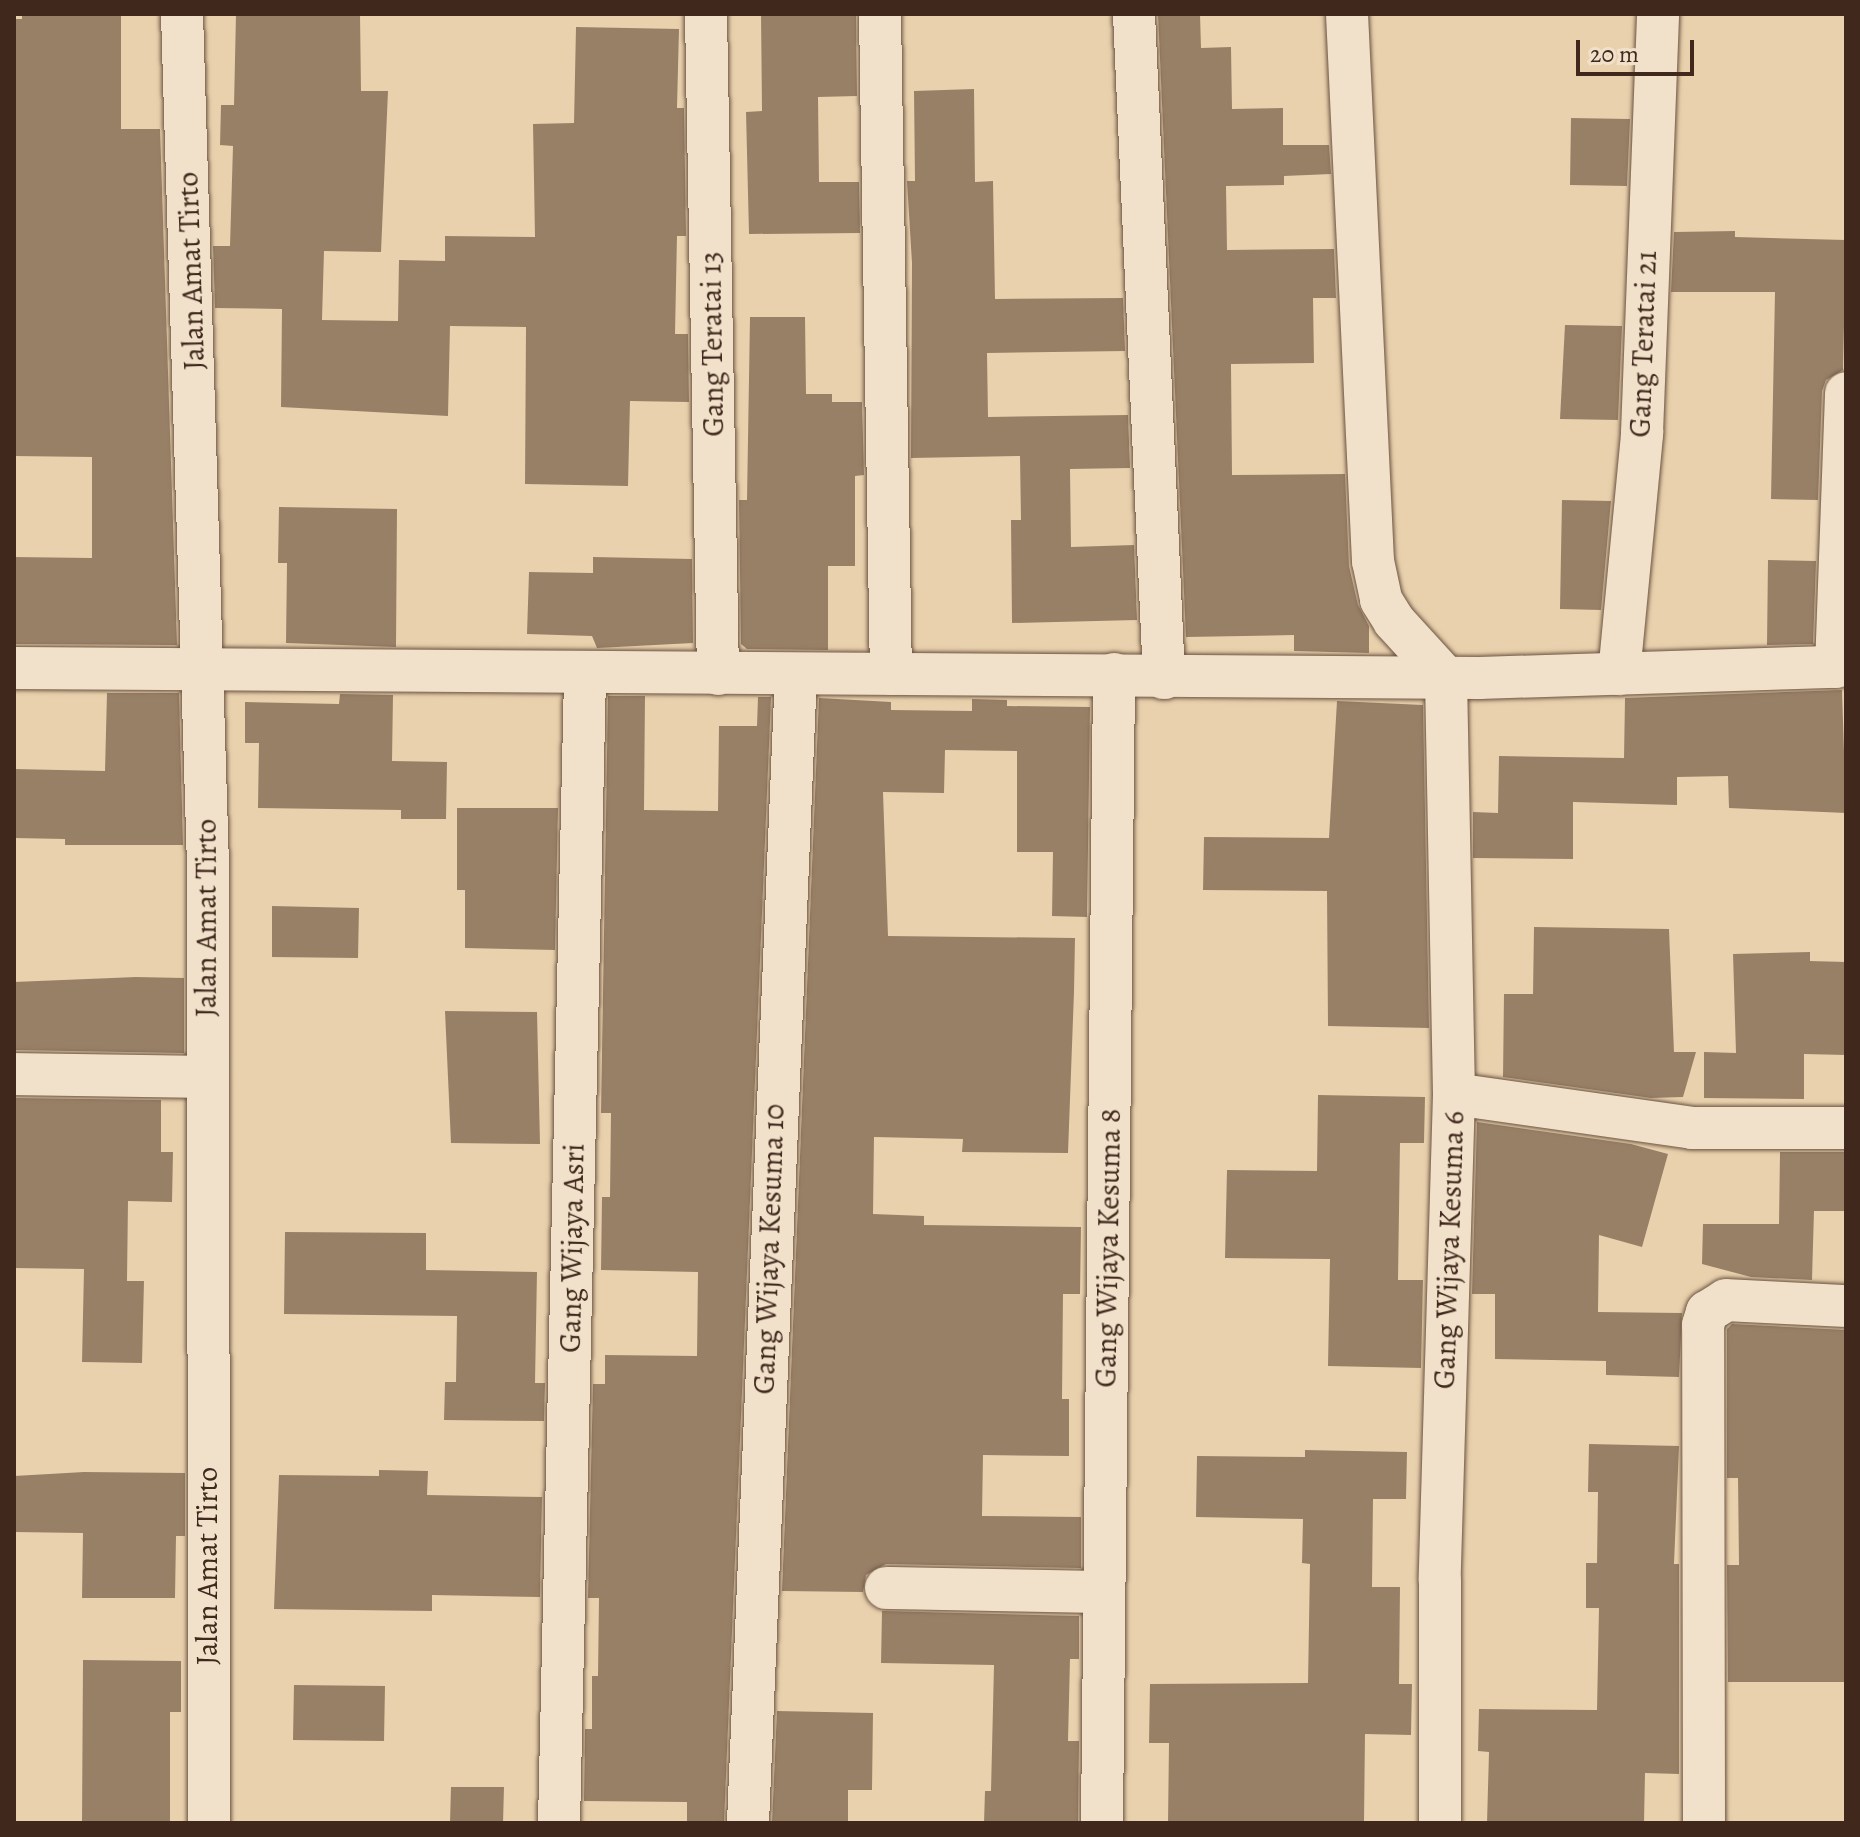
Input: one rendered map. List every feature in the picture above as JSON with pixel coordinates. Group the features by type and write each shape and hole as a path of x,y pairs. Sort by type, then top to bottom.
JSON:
{"street":[{"name":"Jalan Amat Tirto","path":"182,14 208,864 205,1077 209,1823"},
{"name":"Gang Teratai 13","path":"706,14 718,674"},
{"path":"880,14 891,674"},
{"path":"1134,14 1164,678"},
{"path":"1347,14 1373,561 1381,600 1394,621 1446,678"},
{"name":"Gang Teratai 21","path":"1619,674 1642,433 1658,14"},
{"path":"14,668 1446,678 1841,667 1846,393"},
{"name":"Gang Wijaya Asri","path":"559,1823 585,673"},
{"name":"Gang Wijaya Kesuma 8","path":"1102,1823 1114,674"},
{"name":"Gang Wijaya Kesuma 10","path":"748,1823 796,675"},
{"name":"Gang Wijaya Kesuma 6","path":"1440,1823 1454,1094 1446,678"},
{"path":"14,1074 205,1077"},
{"path":"1454,1094 1692,1128 1846,1128"},
{"path":"1704,1823 1703,1325 1707,1312 1726,1300 1846,1306"},
{"path":"886,1588 1104,1592"}],"building":[{"path":"22,14 121,14 121,129 160,129 177,645 14,644 14,557 92,558 92,457 14,456 14,19 22,19"},
{"path":"236,14 360,14 361,91 388,91 381,252 324,251 322,320 398,321 399,260 445,261 445,236 535,237 533,124 574,123 576,27 679,29 677,108 684,108 686,236 677,236 675,334 688,334 689,402 630,401 628,486 525,484 526,327 450,326 448,416 281,407 282,309 215,308 213,246 230,246 233,146 220,145 221,105 234,105"},
{"path":"761,14 856,14 857,96 818,97 819,182 859,182 860,233 749,234 746,112 762,111"},
{"path":"1158,14 1200,14 1201,48 1231,47 1232,109 1283,108 1283,145 1329,145 1331,174 1284,176 1284,185 1226,186 1227,250 1334,249 1336,298 1313,298 1314,363 1231,364 1232,475 1345,474 1349,566 1358,605 1369,626 1369,653 1294,651 1294,635 1186,637"},
{"path":"974,89 975,182 993,181 995,299 1123,298 1125,351 987,353 988,417 1128,415 1130,468 1070,469 1071,547 1134,545 1137,620 1012,623 1011,520 1021,520 1020,456 911,458 912,263 907,181 915,181 914,91"},
{"path":"1571,118 1630,119 1627,186 1570,185"},
{"path":"1735,231 1735,237 1846,240 1843,370 1826,380 1822,391 1818,500 1771,499 1775,292 1671,292 1674,232"},
{"path":"750,317 805,317 806,394 832,394 832,402 862,402 864,475 855,476 855,566 828,566 828,650 747,649 741,644 739,500 747,500"},
{"path":"1565,325 1622,326 1618,420 1560,419"},
{"path":"1562,500 1611,501 1601,610 1560,609"},
{"path":"279,507 397,509 396,647 286,643 287,563 278,563"},
{"path":"593,557 692,559 693,643 597,648 592,636 527,634 529,572 593,573"},
{"path":"1768,560 1816,561 1813,644 1767,645"},
{"path":"1842,690 1846,813 1729,808 1728,776 1677,777 1677,805 1573,802 1573,859 1473,858 1473,812 1498,813 1499,756 1624,758 1625,698"},
{"path":"107,693 179,693 183,845 65,845 65,839 14,838 14,769 105,771"},
{"path":"340,694 393,695 392,761 447,762 446,819 401,819 401,810 258,808 259,743 245,743 245,702 339,704"},
{"path":"608,696 645,696 644,810 718,811 719,726 757,726 758,697 771,697 724,1823 687,1823 687,1802 584,1801 585,1729 592,1729 592,1676 598,1676 599,1598 588,1598 593,1384 605,1384 605,1355 697,1356 698,1272 601,1270 602,1197 610,1197 611,1113 601,1113"},
{"path":"819,698 891,702 891,710 972,711 972,699 1007,700 1007,706 1090,707 1087,917 1052,916 1053,852 1017,852 1017,751 945,750 944,793 883,792 888,936 1075,938 1074,992 1068,1153 962,1152 963,1139 874,1137 873,1214 924,1216 924,1225 1081,1227 1080,1294 1063,1294 1062,1399 1069,1399 1069,1456 983,1455 982,1516 1081,1517 1081,1568 886,1564 866,1575 863,1592 782,1591"},
{"path":"1337,701 1423,705 1429,1028 1328,1026 1327,891 1203,890 1204,837 1329,838"},
{"path":"457,808 558,808 555,950 465,948 465,890 457,890"},
{"path":"272,906 359,908 358,958 272,957"},
{"path":"1534,927 1669,929 1674,1052 1696,1052 1683,1097 1651,1098 1503,1077 1504,994 1533,994"},
{"path":"1810,952 1810,961 1846,962 1846,1055 1804,1054 1804,1099 1704,1098 1704,1052 1736,1053 1733,954"},
{"path":"184,978 184,1053 14,1050 14,982"},
{"path":"445,1011 537,1012 540,1144 451,1143"},
{"path":"1318,1095 1425,1097 1424,1143 1400,1143 1398,1280 1423,1280 1421,1368 1328,1366 1330,1259 1225,1258 1227,1170 1317,1171"},
{"path":"14,1098 161,1100 161,1152 173,1152 172,1202 128,1201 127,1281 144,1281 142,1363 82,1362 84,1269 14,1268"},
{"path":"1477,1122 1631,1144 1668,1154 1642,1247 1599,1235 1598,1312 1682,1313 1679,1377 1606,1375 1606,1361 1495,1359 1495,1294 1472,1294"},
{"path":"1780,1152 1846,1152 1845,1211 1814,1211 1812,1280 1751,1277 1702,1264 1703,1224 1779,1224"},
{"path":"285,1232 426,1233 426,1270 537,1272 535,1383 545,1383 544,1421 444,1420 445,1382 456,1382 457,1316 284,1314"},
{"path":"1732,1324 1846,1330 1846,1682 1728,1682 1727,1565 1739,1565 1738,1478 1727,1478 1727,1329"},
{"path":"1589,1444 1679,1446 1674,1564 1679,1564 1679,1774 1645,1773 1644,1823 1487,1823 1489,1752 1478,1751 1479,1709 1597,1710 1599,1608 1586,1608 1586,1563 1597,1563 1598,1492 1588,1492"},
{"path":"1305,1450 1407,1452 1406,1499 1373,1499 1372,1587 1400,1587 1399,1684 1412,1684 1411,1735 1365,1734 1364,1823 1168,1823 1169,1743 1149,1743 1150,1684 1308,1683 1310,1564 1302,1563 1303,1519 1196,1517 1197,1456 1305,1457"},
{"path":"379,1470 428,1471 427,1495 542,1497 540,1597 432,1595 432,1611 274,1609 279,1475 379,1476"},
{"path":"84,1472 185,1473 185,1536 176,1536 175,1598 82,1598 83,1533 14,1532 14,1476"},
{"path":"882,1611 1079,1616 1079,1659 1070,1659 1068,1741 1079,1741 1078,1823 984,1823 985,1791 991,1791 994,1665 881,1663"},
{"path":"83,1660 181,1661 181,1712 170,1712 170,1823 82,1823"},
{"path":"294,1685 385,1686 384,1741 293,1740"},
{"path":"777,1711 873,1713 872,1790 848,1790 848,1823 772,1823"},
{"path":"451,1787 504,1787 503,1823 450,1823"}]}
